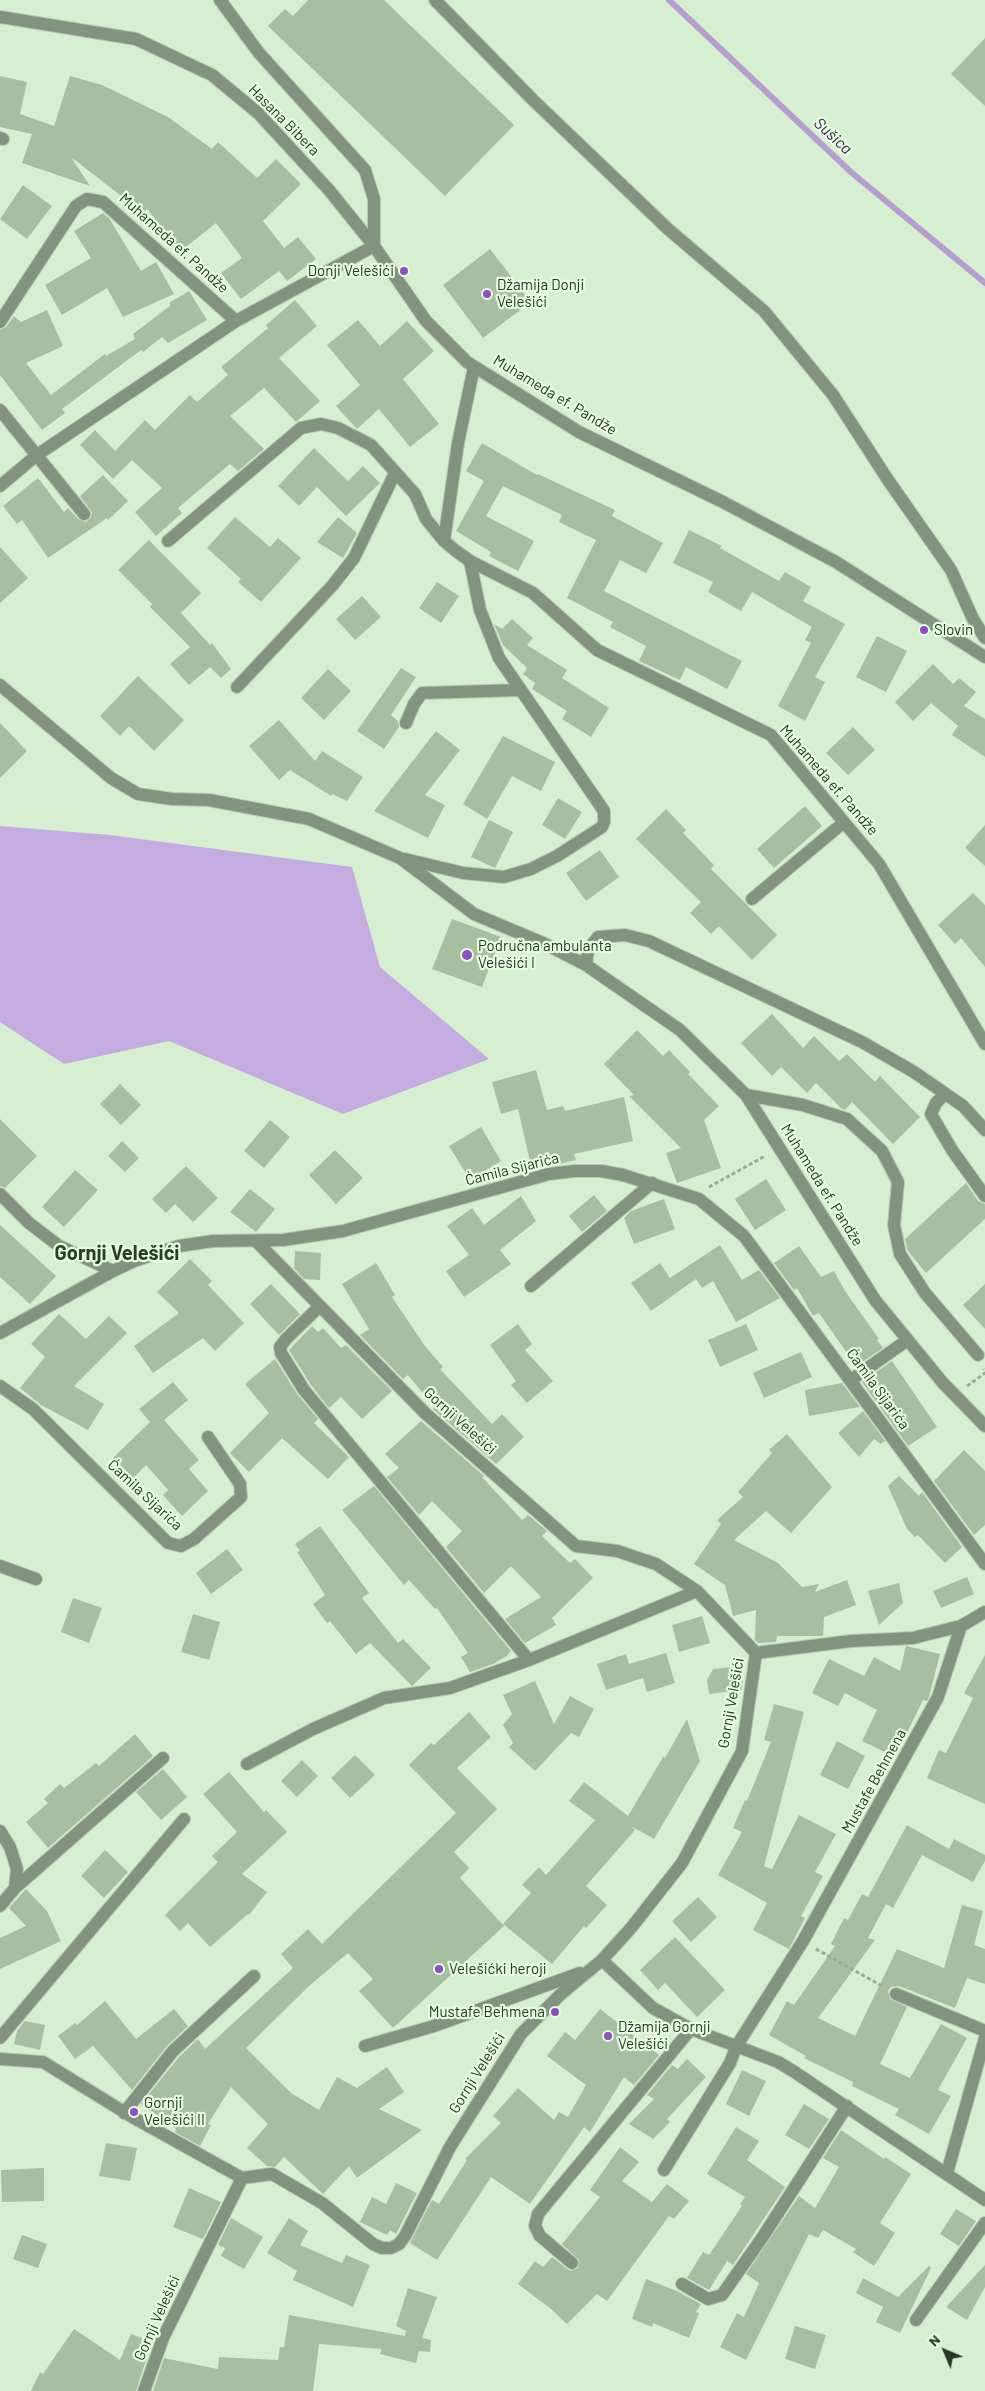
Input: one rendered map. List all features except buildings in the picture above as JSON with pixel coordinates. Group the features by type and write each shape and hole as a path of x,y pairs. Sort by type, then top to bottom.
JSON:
{"street":[{"path":"0,486 37,455 236,321 374,246 374,199 365,170 259,53 220,0"},
{"path":"434,0 533,100 668,229 764,311 834,395 888,480 951,570 973,619 985,638"},
{"name":"Hasana Bibera","path":"0,17 136,39 212,75 258,113 328,190 374,246 426,321"},
{"name":"Muhameda ef. Pandže","path":"0,322 76,206 87,199 104,202 236,321"},
{"name":"Muhameda ef. Pandže","path":"426,321 450,347 474,367 579,432 723,502 836,562 985,657"},
{"name":"Muhameda ef. Pandže","path":"444,541 458,443 474,367"},
{"path":"0,410 84,514"},
{"name":"Muhameda ef. Pandže","path":"168,541 301,428 321,424 338,428 371,445 414,494 426,519 444,541 470,561 533,593 598,650 771,735 879,864 985,1044"},
{"path":"237,686 332,586 354,558 395,472"},
{"path":"400,858 463,873 504,877 531,869 557,856 602,827 604,810 499,658 480,610 470,561"},
{"name":"Muhameda ef. Pandže","path":"0,685 111,778 138,794 172,799 209,800 308,819 400,858 474,914 543,943 586,965 680,1030 746,1095 870,1292 906,1341 985,1426"},
{"path":"406,723 414,704 422,693 521,690"},
{"path":"752,899 843,823"},
{"path":"586,965 588,950 598,937 625,935 649,941 862,1042 963,1106 985,1130"},
{"path":"945,1094 936,1103 931,1114 952,1150 985,1196"},
{"path":"746,1095 803,1105 847,1119 882,1151 898,1182 894,1225 900,1254 925,1293 978,1355"},
{"name":"Ćamila Sijarića","path":"0,1333 134,1260 179,1246 213,1241 257,1242 343,1231 549,1174 575,1170 601,1171 652,1183 698,1200 721,1216 744,1236 985,1564"},
{"path":"531,1286 652,1183"},
{"path":"0,1194 29,1223 59,1246 113,1271"},
{"name":"Gornji Velešići","path":"257,1242 425,1413 576,1546 617,1551 656,1564 697,1591 756,1653"},
{"path":"320,1306 286,1339 280,1347 281,1353 304,1390 529,1660"},
{"path":"851,1380 906,1341"},
{"name":"Ćamila Sijarića","path":"0,1386 34,1409 168,1543 181,1546 194,1540 241,1497 240,1484 208,1437"},
{"path":"0,1566 36,1580"},
{"path":"247,1764 313,1729 384,1698 450,1688 529,1660 697,1591"},
{"name":"Gornji Velešići","path":"756,1653 851,1641 913,1638 961,1626 985,1612"},
{"name":"Mustafe Behmena","path":"664,2170 730,2063 736,2047 803,1941 938,1698 961,1626"},
{"name":"Gornji Velešići","path":"144,2391 163,2338 242,2178 272,2174 322,2203 373,2244 382,2248 391,2248 399,2244 455,2139 521,2034 561,1994 602,1960 631,1928 682,1863 742,1751 756,1653"},
{"path":"0,1906 15,1888 163,1758"},
{"path":"0,2038 184,1819"},
{"path":"0,1831 10,1846 17,1868 15,1888"},
{"path":"602,1960 653,2008 691,2029 778,2062 847,2106 985,2200"},
{"path":"365,2046 434,2026 591,1968"},
{"path":"124,2112 173,2051 254,1976"},
{"path":"896,1994 985,2031"},
{"path":"572,2263 540,2236 535,2226 538,2214 691,2029"},
{"path":"946,2173 985,2038"},
{"path":"0,2059 43,2062 124,2112 242,2178"},
{"path":"682,2284 708,2299 722,2295 762,2238 847,2106"},
{"path":"916,2320 985,2223"}],"path":[{"path":"691,1197 779,1148"},
{"path":"803,1941 896,1994"}],"shaded area":[{"path":"0,826 110,835 352,867 380,967 489,1059 343,1114 169,1041 64,1064 0,1022"}],"waterway":[{"name":"Sušica","path":"669,0 852,173 985,283"}],"place":[{"name":"Donji Velešići","path":"404,271"},
{"name":"Džamija Donji Velešići","path":"487,294"},
{"name":"Slovin","path":"924,630"},
{"name":"Područna ambulanta Velešići I","path":"467,955"},
{"name":"Velešićki heroji","path":"439,1969"},
{"name":"Mustafe Behmena","path":"555,2012"},
{"name":"Džamija Gornji Velešići","path":"608,2036"},
{"name":"Gornji Velešići II","path":"134,2112"}],"district":[{"name":"Gornji Velešići","path":"117,1253"}]}
